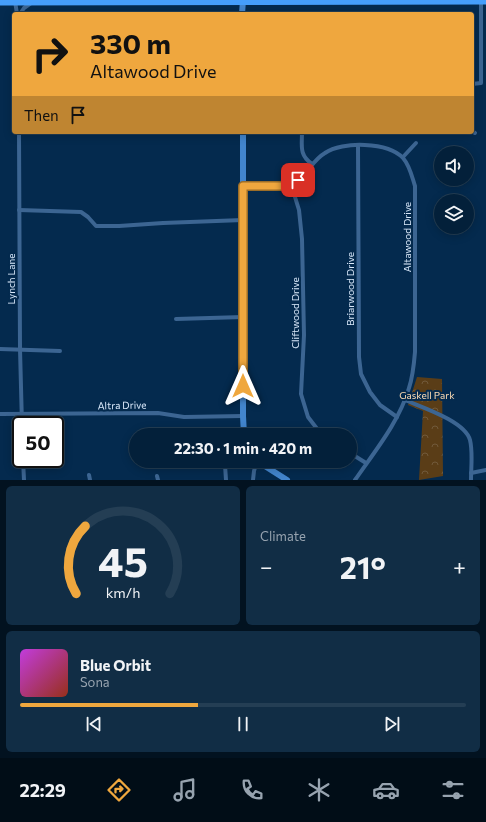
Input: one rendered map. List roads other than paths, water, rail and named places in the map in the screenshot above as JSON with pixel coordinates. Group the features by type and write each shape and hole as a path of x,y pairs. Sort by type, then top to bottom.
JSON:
{"main road":[{"path":"0,2 364,0 484,1"},
{"path":"242,1 242,12"},
{"path":"243,134 244,428"},
{"path":"268,468 287,480"}],"street":[{"path":"15,1 18,12"},
{"path":"474,84 481,84 484,1"},
{"path":"21,12 24,8 36,2"},
{"name":"Lynch Lane","path":"18,134 22,414"},
{"path":"302,134 302,153 312,164"},
{"path":"243,186 281,186 291,184 303,176 312,164 323,154 329,150 344,146 377,146 403,157 416,143"},
{"name":"Briarwood Drive","path":"358,146 359,357 361,374 370,392 380,405 397,417"},
{"name":"Altawood Drive","path":"355,480 397,417 405,400 414,370 415,186 409,168 403,157"},
{"name":"Cliftwood Drive","path":"291,184 299,210 302,239 304,335 302,394 308,417 316,428"},
{"path":"19,210 81,212 96,226 243,220"},
{"path":"176,318 243,317"},
{"path":"0,349 60,351"},
{"path":"405,400 444,417 462,428 470,438 471,480"},
{"name":"Altra Drive","path":"0,414 158,413 184,417 243,416"},
{"path":"357,457 366,463"},
{"path":"23,468 24,480"},
{"path":"226,468 226,480"},
{"path":"253,480 255,468"},
{"path":"471,473 486,470"}],"park label":[{"name":"Gaskell Park","path":"427,395"}]}
